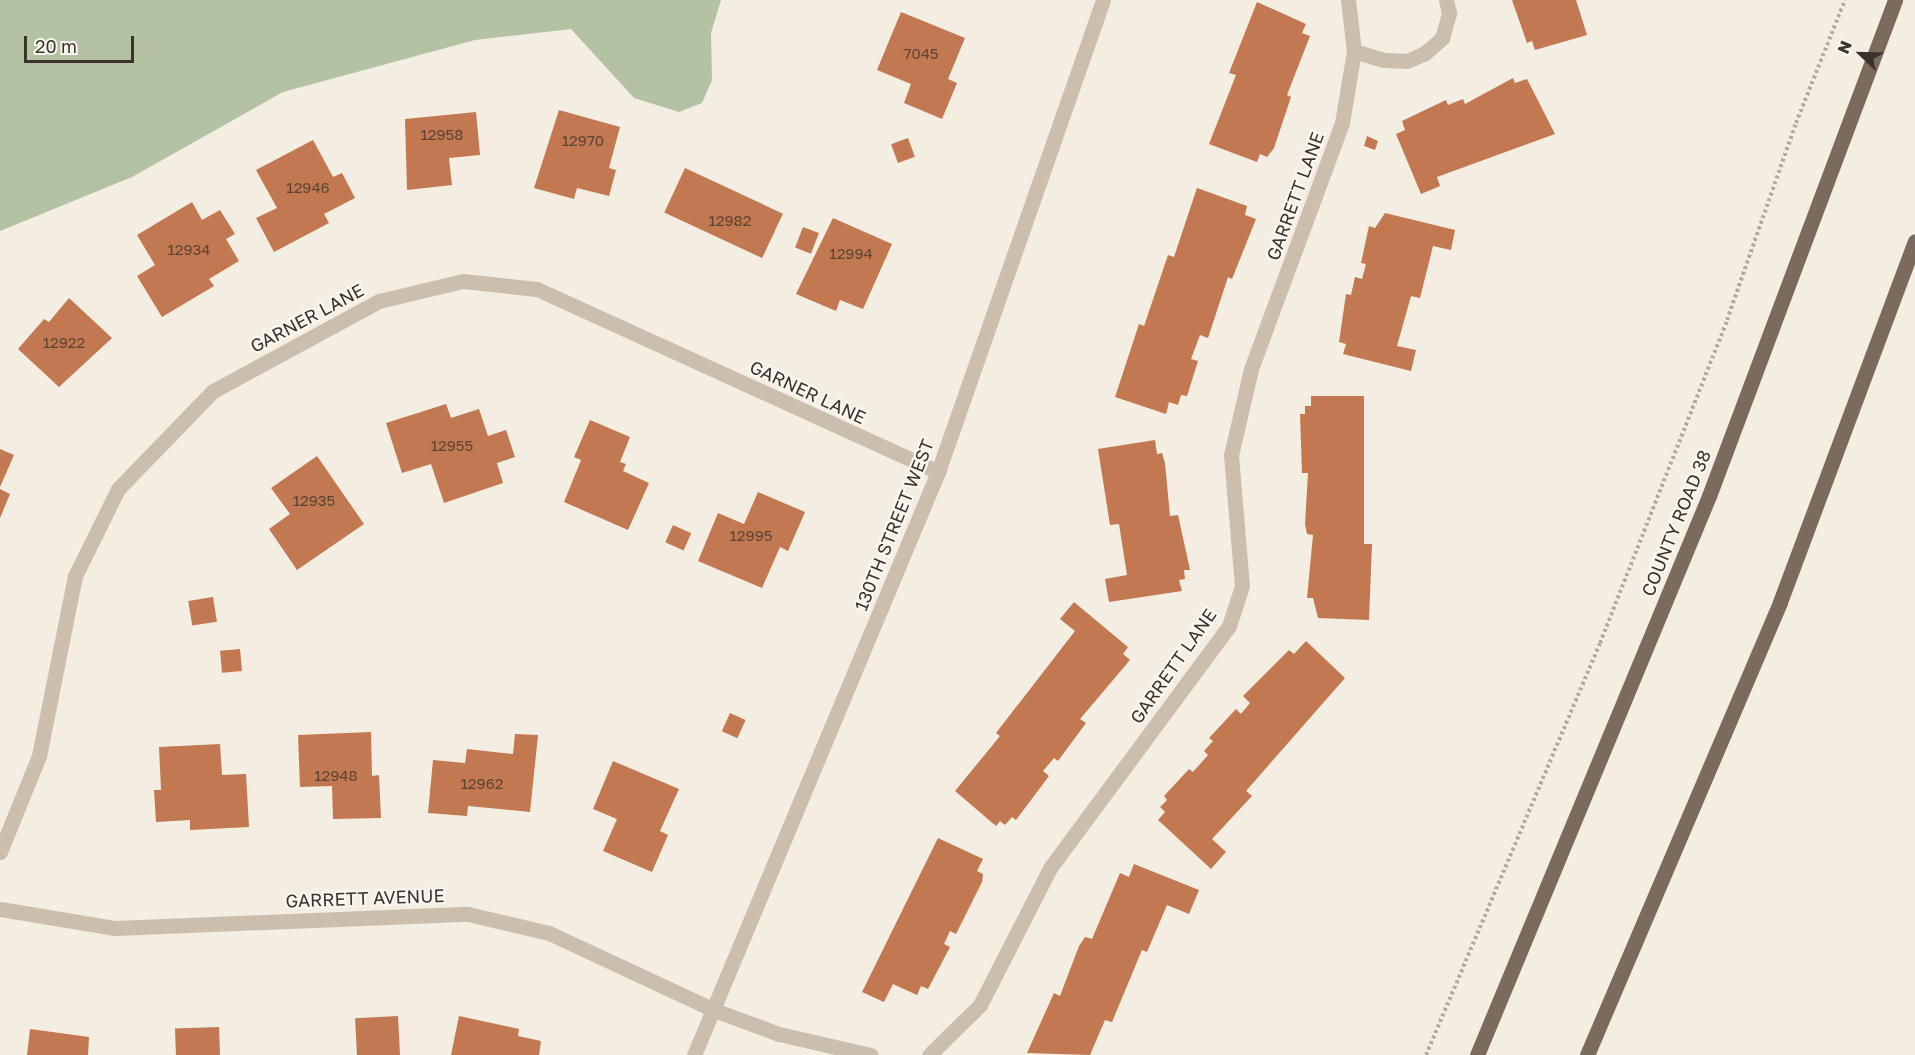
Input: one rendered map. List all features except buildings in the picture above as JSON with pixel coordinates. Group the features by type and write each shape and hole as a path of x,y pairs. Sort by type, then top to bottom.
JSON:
{"main road":[{"name":"COUNTY ROAD 38","path":"1477,1055 1709,496 1894,0"},
{"path":"1587,1055 1780,602 1915,241"}],"street":[{"name":"130TH STREET WEST","path":"694,1055 938,472 1103,0"},
{"name":"GARRETT LANE","path":"929,1055 980,1005 1050,868 1229,626 1242,586 1231,455 1251,369 1342,123 1354,51 1348,0"},
{"path":"1354,51 1383,60 1407,61 1425,53 1443,38 1449,13 1446,0"},
{"name":"GARNER LANE","path":"0,852 39,756 75,576 118,489 213,392 379,301 463,281 537,289 938,472"},
{"name":"GARRETT AVENUE","path":"0,909 115,928 468,914 549,933 714,1010 779,1034 871,1055"}],"path":[{"path":"1426,1055 1600,643 1727,320 1796,123 1845,0"}],"green space":[{"path":"0,0 721,0 711,33 712,80 702,103 679,112 634,98 571,29 475,40 283,92 132,177 0,231"}]}
